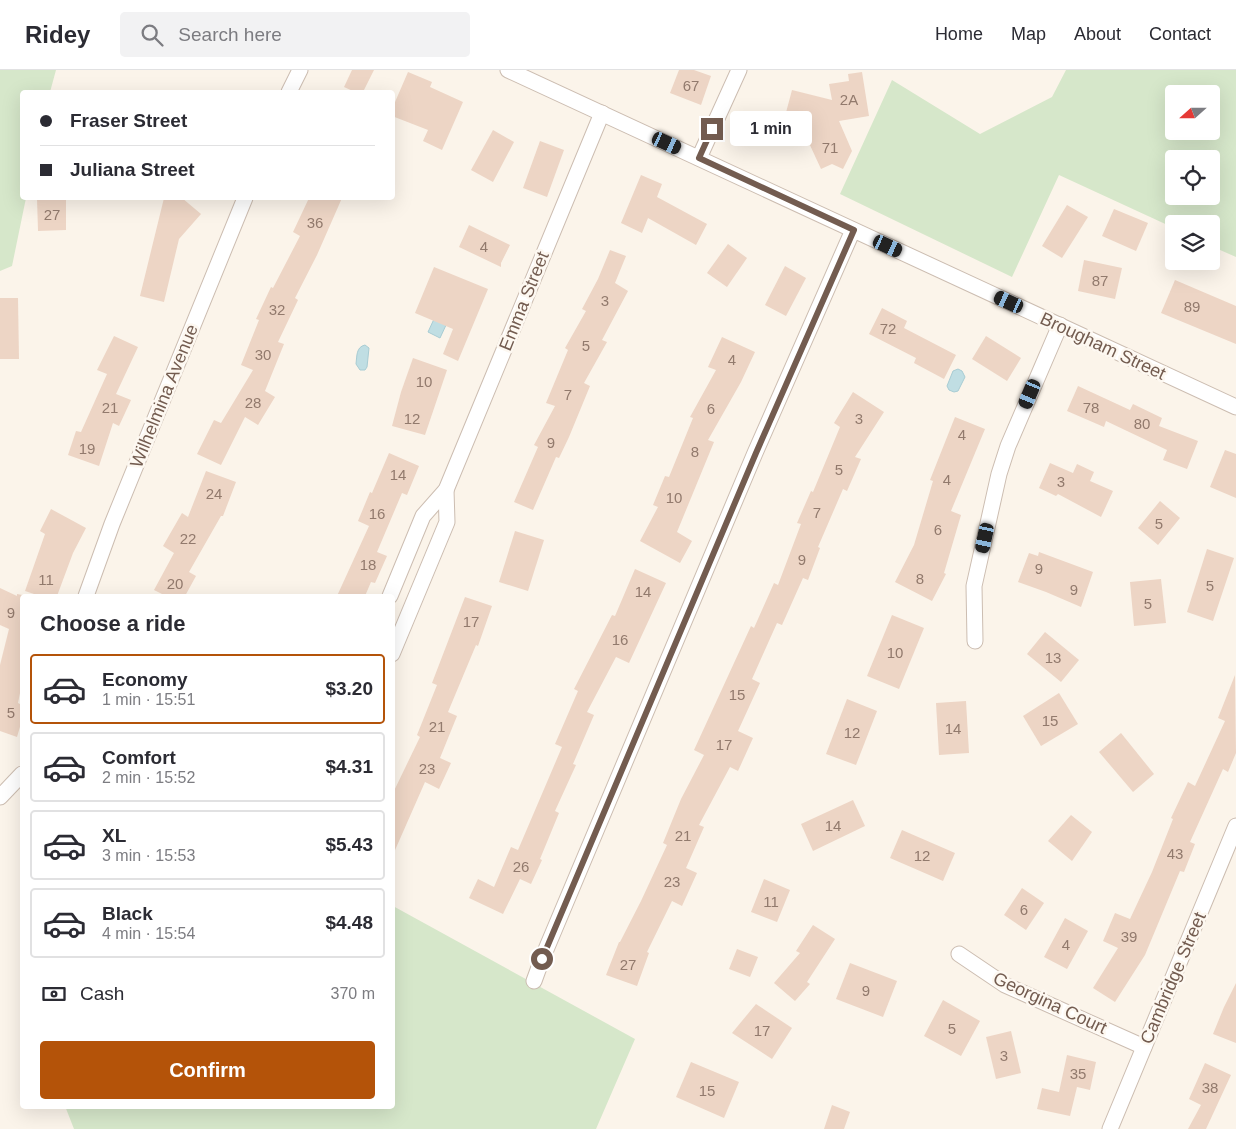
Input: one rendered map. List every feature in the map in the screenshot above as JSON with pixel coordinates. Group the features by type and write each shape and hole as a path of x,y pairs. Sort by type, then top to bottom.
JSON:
{"street":[{"path":"290,90 300,70"},
{"name":"Brougham Street","path":"508,70 1236,407"},
{"path":"699,158 739,70"},
{"name":"Emma Street","path":"391,594 423,516 446,490 602,113"},
{"name":"Wilhelmina Avenue","path":"87,594 112,524 244,200"},
{"path":"534,980 756,453 854,230"},
{"path":"975,641 974,586 998,474 1008,446 1060,326"},
{"name":"Emma Street","path":"395,647 447,522 446,490"},
{"path":"0,797 20,776"},
{"name":"Cambridge Street","path":"1110,1129 1236,826"},
{"name":"Georgina Court","path":"959,954 1005,985 1144,1047"}],"green space":[{"path":"0,70 56,70 51,90 20,90 20,200 26,200 12,266 0,271"},
{"path":"1066,70 1236,70 1236,257 1220,250 1220,215 1165,215 1165,224 1059,175 1012,277 840,194 892,80 980,134 1052,97"},
{"path":"395,907 635,1039 596,1129 74,1129 66,1109 395,1109"}],"water":[{"path":"441,304 453,310 440,338 428,332"},
{"path":"365,345 369,348 367,367 365,370 360,370 356,364 358,350"},
{"path":"958,369 962,371 965,377 958,391 954,392 949,390 947,386 953,371"}],"building":[{"path":"352,70 374,70 364,90 351,90 344,87"},
{"path":"679,70 694,70 711,76 701,105 670,93"},
{"path":"408,72 432,82 430,87 463,102 442,150 423,141 428,130 395,117 395,102"},
{"path":"862,72 869,116 839,121 852,151 843,169 832,164 821,169 809,143 780,135 792,90 832,100 829,84 849,81 848,74"},
{"path":"493,130 514,142 493,182 471,170"},
{"path":"540,141 564,150 547,197 523,188"},
{"path":"641,175 662,184 657,197 707,224 696,245 648,218 642,233 621,223"},
{"path":"37,200 66,200 66,230 38,231"},
{"path":"164,200 184,200 201,214 179,239 164,302 140,296"},
{"path":"308,200 341,200 317,255 295,298 298,300 278,342 284,344 265,391 275,397 258,425 245,417 221,465 197,454 214,420 221,423 253,370 241,365 259,320 256,319 271,287 273,288 300,236 293,232"},
{"path":"1067,205 1088,217 1062,258 1042,246"},
{"path":"1114,209 1148,223 1136,251 1102,236"},
{"path":"469,225 510,245 501,263 501,267 459,247"},
{"path":"728,244 747,258 727,287 707,273"},
{"path":"610,250 626,256 615,283 628,291 602,340 607,342 584,383 590,386 569,437 559,458 556,457 533,510 514,502 538,447 534,445 555,406 546,403 568,350 565,348 586,311 582,309 598,279"},
{"path":"1084,260 1122,268 1115,299 1078,291"},
{"path":"785,266 806,278 786,316 765,305"},
{"path":"434,267 488,289 458,361 443,354 453,329 415,313"},
{"path":"1175,280 1236,306 1236,344 1161,313"},
{"path":"0,298 18,298 19,359 0,359"},
{"path":"882,308 907,321 904,328 956,355 944,379 914,363 916,358 869,334"},
{"path":"114,336 138,347 116,394 131,400 119,426 113,423 99,466 68,455 76,431 81,432 107,374 97,370"},
{"path":"986,336 1021,358 1007,381 972,359"},
{"path":"722,337 755,352 741,382 708,440 714,442 677,532 692,541 680,563 640,541 658,507 653,505 665,476 669,477 693,418 690,417 716,370 708,367"},
{"path":"413,358 447,370 425,435 392,426"},
{"path":"1078,386 1130,410 1133,404 1162,418 1159,426 1198,441 1187,469 1163,460 1167,450 1106,421 1104,427 1067,411"},
{"path":"853,392 884,412 855,457 861,459 847,491 843,489 818,547 820,548 808,580 803,578 782,625 777,623 752,679 760,683 738,731 753,738 738,771 730,767 699,825 704,827 686,868 697,873 682,906 672,901 647,952 649,953 637,986 606,975 619,942 641,901 667,845 663,843 681,799 704,755 694,750 751,626 754,628 774,583 778,585 801,524 797,523 811,491 813,492 840,427 834,423"},
{"path":"955,417 985,429 951,511 961,515 944,573 946,574 932,601 895,582 914,545 933,481 930,480"},
{"path":"1225,450 1236,454 1236,498 1210,487"},
{"path":"389,453 419,466 407,495 402,493 377,552 387,556 375,583 371,582 366,594 338,594 369,526 358,521 370,492 372,493"},
{"path":"1050,463 1073,473 1077,464 1094,472 1090,481 1113,491 1101,517 1058,494 1056,496 1039,488"},
{"path":"206,471 236,482 223,516 221,516 189,572 196,576 186,594 162,594 154,590 174,553 163,546 182,513 188,517"},
{"path":"1160,501 1180,518 1158,545 1138,528"},
{"path":"51,509 86,528 73,553 58,594 34,594 25,591 45,534 40,531"},
{"path":"515,531 544,540 528,591 499,582"},
{"path":"1207,549 1234,558 1213,621 1187,612"},
{"path":"1039,552 1093,572 1081,607 1018,582 1029,553 1038,556"},
{"path":"635,569 666,583 629,663 616,657 587,712 594,715 573,764 576,765 555,811 559,813 540,859 542,860 531,884 520,879 503,914 469,898 478,879 494,887 511,847 518,850 562,747 555,744 578,691 574,689 612,615 615,616"},
{"path":"1161,579 1166,623 1134,626 1130,582"},
{"path":"0,588 17,596 17,594 20,595 20,693 18,703 20,704 20,727 17,737 0,731 0,665 9,629 0,625"},
{"path":"465,597 492,606 478,646 476,645 448,712 457,716 440,758 451,763 439,789 425,782 395,850 395,789 420,737 417,735 437,685 432,683"},
{"path":"892,615 924,628 899,689 867,676"},
{"path":"1045,632 1079,660 1061,682 1027,654"},
{"path":"1235,675 1236,753 1228,772 1223,769 1190,842 1195,844 1184,872 1180,871 1145,955 1115,1002 1093,988 1118,948 1103,941 1115,913 1130,919 1152,872 1173,819 1171,818 1188,782 1195,786 1225,721 1218,718"},
{"path":"1059,693 1078,724 1041,746 1023,716"},
{"path":"847,699 877,711 856,765 826,754"},
{"path":"966,701 969,753 939,755 936,703"},
{"path":"1121,733 1154,774 1133,792 1099,752"},
{"path":"853,800 865,826 813,851 801,824"},
{"path":"1071,815 1092,832 1072,861 1048,841"},
{"path":"902,830 955,853 943,881 890,858"},
{"path":"764,879 790,890 777,922 751,912"},
{"path":"1022,888 1044,903 1026,930 1004,915"},
{"path":"1065,918 1088,931 1067,969 1044,957"},
{"path":"813,925 835,939 807,982 810,984 795,1001 774,983 800,953 796,951"},
{"path":"737,949 758,957 750,977 729,969"},
{"path":"850,963 897,981 883,1017 836,999"},
{"path":"1236,983 1236,1043 1213,1034"},
{"path":"943,1000 980,1021 961,1056 924,1036"},
{"path":"756,1004 792,1028 772,1059 732,1033"},
{"path":"1011,1031 1021,1073 996,1079 986,1037"},
{"path":"1067,1055 1096,1062 1090,1090 1077,1087 1070,1116 1037,1109 1042,1088 1059,1092"},
{"path":"691,1062 739,1082 724,1118 676,1097"},
{"path":"1205,1063 1231,1075 1206,1129 1188,1129 1201,1105 1189,1099"},
{"path":"832,1105 850,1112 844,1129 824,1129"}],"route":[{"path":"542,959 756,453 854,230 699,158 712,129"}]}
